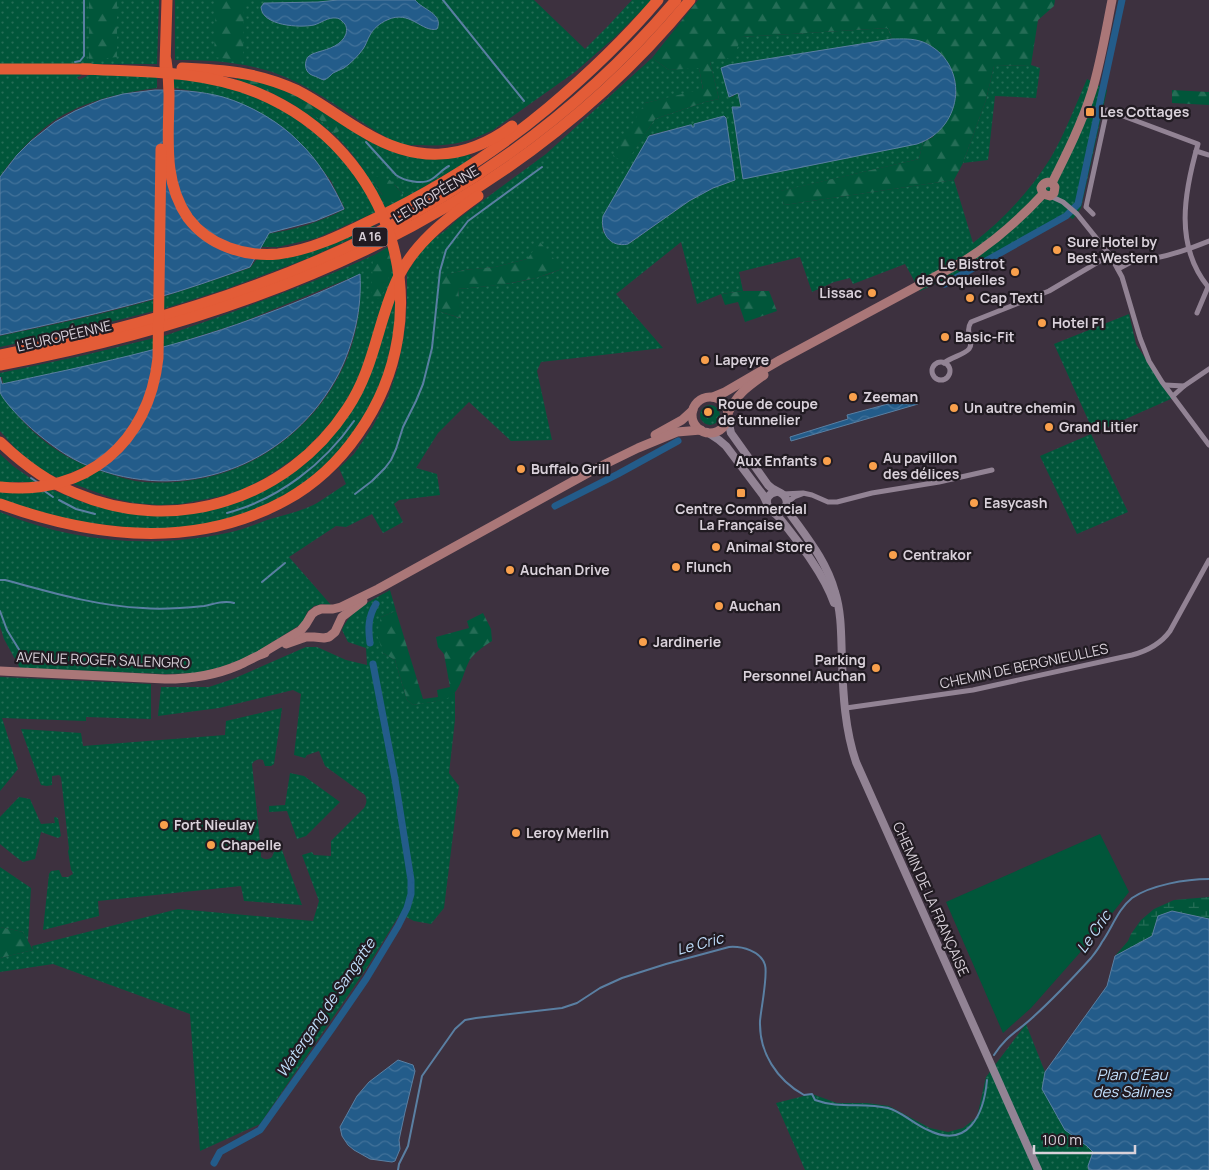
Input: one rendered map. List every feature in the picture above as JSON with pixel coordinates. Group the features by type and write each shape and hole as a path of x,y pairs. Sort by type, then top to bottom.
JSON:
{"highway":[{"path":"167,0 166,60 169,92 169,155 170,172 177,196 184,211 198,228 212,240 224,247 250,254 289,252 319,244 361,226 418,197 470,165 518,131 599,63 658,0"},
{"name":"L'EUROPÉENNE","path":"0,355 97,334 197,306 295,271 391,226 480,174 544,128 574,104 612,69 676,0"},
{"name":"L'EUROPÉENNE","path":"0,366 81,349 164,327 245,301 312,275 385,241 454,202 514,163 562,127 621,75 690,0"},
{"path":"83,70 182,68 221,70 246,74 272,81 297,91 318,102 362,132 392,146 418,153 444,154 472,148 505,132 583,70 642,18"},
{"path":"0,487 39,487 65,481 102,462 113,454 131,434 150,398 156,377 158,358 162,92 166,60"},
{"path":"0,69 158,72 190,76 230,84 265,96 301,116 330,139 356,169 376,200 392,240 397,262 400,297 400,322 393,359 374,409 356,437 339,458 309,484 287,499 252,515 219,525 192,530 154,533 116,532 75,526 38,517 0,504"},
{"path":"0,441 16,456 51,481 76,494 110,505 134,509 174,510 210,505 243,496 260,488 297,465 313,452 335,427 351,403 371,361 388,302 396,282 412,254 428,236 447,220 532,157 562,127"}],"main road":[{"path":"713,397 971,256 1006,231 1046,195 1042,190 1043,184 1046,182 1054,185 1091,95 1112,0"},
{"path":"597,468 672,433 704,431 712,433 719,430 724,426 734,400 741,392 794,353"},
{"path":"378,589 342,618 331,635 319,637 314,635 308,623 316,611 341,608 378,589 597,468 640,442 676,424 688,416 699,400 707,397 719,399 724,403 728,416"},
{"path":"693,410 693,421 696,426 704,431"},
{"path":"326,609 336,616 337,626"},
{"name":"AVENUE ROGER SALENGRO","path":"0,671 165,679 207,675 226,670 261,654 301,630 310,618"},
{"name":"AVENUE ROGER SALENGRO","path":"261,654 301,639 319,637"}],"street":[{"path":"1093,214 1086,206 1107,110 1198,144 1188,180 1185,221 1189,248 1197,270 1208,288 1197,313"},
{"path":"1196,151 1209,155"},
{"path":"1054,185 1066,204 1077,214 1110,255 1123,281 1143,346 1152,367 1209,445"},
{"path":"1046,195 1066,204"},
{"path":"1118,269 1134,261 1164,255 1209,242"},
{"path":"1110,255 1122,260 1134,261"},
{"path":"944,363 970,348 971,341 968,330 971,322 1049,291 1110,255"},
{"path":"1173,396 1209,369"},
{"path":"1164,384 1184,386"},
{"path":"728,416 731,433 769,487 786,498 787,505"},
{"path":"704,431 726,446 763,495 768,508 774,512 781,511 796,496 808,494"},
{"path":"767,503 768,496 772,493 800,492 828,502 837,502 872,492 939,482 992,470"},
{"name":"CHEMIN DE LA FRANÇAISE","path":"787,505 788,511 827,569 837,598 851,746 863,778 1038,1170"},
{"name":"CHEMIN DE LA FRANÇAISE","path":"774,512 796,540 825,583 832,597 840,627"},
{"name":"CHEMIN DE BERGNIEULLES","path":"846,708 973,690 1136,654 1154,646 1164,638 1209,560"}],"green space":[{"path":"0,0 159,0 157,64 0,64"},
{"path":"89,0 117,0 117,57 89,60"},
{"path":"175,0 534,0 585,49 632,0 652,0 615,37 575,72 493,130 475,138 448,145 405,145 395,142 374,130 291,79 255,67 228,63 175,60"},
{"path":"216,0 244,0 243,61 214,57"},
{"path":"698,0 1055,0 1054,6 1038,20 1031,65 994,66 986,100 963,163 954,180 784,205 780,191 919,159 923,142 933,137 956,97 955,81 952,72 940,53 929,45 910,39 892,39 888,28 741,37 734,57 710,62 719,99 655,119 626,163 613,156 645,103 703,89 699,68 669,70 652,58"},
{"path":"888,28 892,39 723,67 732,97 738,92 741,107 734,107 734,117 743,179 923,142 919,159 781,191 784,205 954,180 973,243 1015,205 1042,171 1070,120 1087,79 1107,90 1081,208 1073,219 1065,215 957,274 920,291 905,264 853,284 850,278 834,282 812,292 800,257 739,272 743,291 721,294 697,304 681,242 616,294 663,348 541,362 537,371 552,440 511,441 469,402 438,433 416,468 437,474 440,495 399,500 394,504 403,522 383,533 372,514 346,527 336,526 289,557 331,605 322,604 314,606 307,612 303,623 250,656 221,667 197,673 165,674 20,668 4,639 0,626 0,512 27,522 83,536 112,540 169,541 232,532 299,511 321,501 346,484 339,468 354,454 373,426 388,397 398,367 405,328 407,273 425,245 546,154 652,58 669,70 699,67 703,90 645,103 626,162 655,119 719,99 710,62 741,37","holes":["725,117 735,180 713,188 689,201 630,243 603,232 602,223 650,135 690,125 695,127 694,124","527,259 562,269 524,281 458,289 460,318 438,311 447,275 464,270 495,267"]},
{"path":"1031,65 1040,68 1036,98 995,96 988,160 963,163 986,100 994,66"},
{"path":"0,73 79,73 81,76 77,77 79,80 91,74 157,77 157,88 101,99 63,115 38,133 6,167 0,177"},
{"path":"237,76 272,85 313,103 342,128 334,133 309,111 307,114 272,93 237,80"},
{"path":"174,77 228,87 281,108 332,146 365,189 376,212 317,238 278,247 261,247 267,234 307,225 345,209 331,181 302,145 284,129 262,115 205,93 174,88"},
{"path":"1172,90 1209,92 1209,105 1172,103"},
{"path":"313,103 374,143 402,155 469,153 472,159 386,209 362,168 341,141 307,114 309,111 334,133 342,129","holes":["373,179 395,185 403,194 382,195"]},
{"path":"379,176 390,180 403,194 403,197 394,202 387,202 373,181 373,178"},
{"path":"373,225 375,228 309,258 226,289 163,309 163,297 250,268 257,259"},
{"path":"540,242 562,269 536,278 500,285 458,289 461,318 438,311 441,282 446,275 464,270 495,267 527,259"},
{"path":"388,247 392,267 391,272 382,295 374,300 371,299 373,257"},
{"path":"376,254 373,257 392,268 394,276 367,356 355,387 333,421 302,453 265,478 246,488 222,496 181,504 134,503 112,498 71,483 99,471 135,481 185,481 216,475 245,465 272,449 296,430 318,408 335,382 349,354 357,324 360,274 240,323 162,348 164,336 244,308"},
{"path":"743,291 769,291 777,311 745,322 738,302 725,305 721,294"},
{"path":"397,295 397,316 382,385 345,447 300,487 254,512 193,527 143,529 70,521 0,500 0,491 50,489 85,503 118,511 186,513 290,475 305,464 341,426"},
{"path":"153,300 154,311 0,347 0,336 96,315"},
{"path":"1129,314 1136,344 1173,398 1094,433 1054,344"},
{"path":"154,338 154,350 109,362 3,384 2,377 0,377 0,373"},
{"path":"0,392 27,426 38,436 61,453 87,466 58,478 39,469 16,449 0,431"},
{"path":"710,405 717,408 720,415 717,422 710,425 703,422 700,415 703,408"},
{"path":"1091,434 1128,512 1077,534 1040,456"},
{"path":"0,454 13,466 36,482 0,482"},
{"path":"390,590 396,611 381,617 383,653 395,660 407,700 413,705 441,700 455,692 455,720 449,773 459,786 444,908 431,924 414,921 400,914 366,969 260,1124 200,1151 190,1014 53,964 0,972 0,958 33,950 32,946 178,909 313,921 319,901 302,855 312,852 314,855 331,856 331,841 364,808 366,800 365,795 325,766 319,751 307,755 305,758 294,755 301,694 293,690 219,708 158,716 161,687 209,687 233,679 306,647 317,647 346,660 367,665 366,648 348,642 342,630 356,611"},
{"path":"396,611 423,699 438,697 437,690 450,687 444,654 438,647 436,637 469,628 467,621 483,613 491,629 492,641 471,658 453,695 448,698 413,705 407,700 395,660 383,653 377,634 381,617"},
{"path":"0,677 151,684 151,719 86,717 86,721 2,718 18,769 0,791"},
{"path":"282,708 274,764 265,766 263,760 260,759 255,760 252,764 261,857 269,859 274,852 282,850 302,905 244,901 241,886 98,901 99,916 43,930 49,874 51,871 59,870 62,877 68,877 73,874 68,851 61,777 59,775 52,776 52,785 41,785 21,729 81,733 83,746 225,735 226,721"},
{"path":"290,773 304,776 340,802 306,836 297,839 287,811 269,812 269,806 285,805"},
{"path":"19,797 30,799 41,824 55,823 54,818 58,818 61,836 58,838 41,832 35,859 23,862 0,844 0,817"},
{"path":"1100,834 1129,892 1092,939 1031,1008 1003,1033 946,902"},
{"path":"0,867 31,888 28,941 23,932 0,927"},
{"path":"1209,897 1209,919 1172,911 1158,916 1152,936 1115,956 1128,941 1141,920 1154,909 1174,900"},
{"path":"0,927 23,932 33,950 0,958"},
{"path":"1026,1024 1045,1072 1042,1089 1093,1152 1088,1166 1089,1170 805,1170 776,1103 812,1094 837,1103 867,1103 889,1106 930,1128 948,1132 963,1128 977,1117 986,1077"}],"water":[{"path":"338,0 415,0 435,16 438,20 437,29 426,28 402,17 395,17 384,21 373,31 364,47 354,59 344,68 323,80 308,73 306,61 310,55 331,48 344,38 346,27 344,23 338,18 333,18 314,25 291,26 268,18 263,13 261,7 264,3"},
{"path":"892,39 911,39 923,42 938,51 949,64 954,79 956,95 952,110 945,124 933,136 917,144 743,179 732,107 741,107 738,93 729,97 721,68 729,65"},
{"path":"155,90 189,91 223,97 254,109 274,121 313,157 330,182 344,209 315,221 269,233 250,267 177,292 133,304 0,335 0,177 31,141 55,122 101,100 123,94"},
{"path":"724,116 726,118 735,180 713,188 689,201 628,244 616,244 611,241 603,228 603,216 649,136 690,125 694,127 694,124"},
{"path":"360,274 360,300 356,325 339,373 319,404 295,430 267,451 236,467 203,477 168,481 132,478 97,469 73,459 45,440 17,414 0,392 0,377 2,384 128,356 191,339 279,309"},
{"path":"914,397 918,404 791,441 790,437 848,419 847,415"},
{"name":"Plan d'Eau des Salines","path":"1172,911 1209,919 1209,1170 1089,1170 1088,1166 1093,1152 1065,1130 1042,1089 1045,1072 1107,986 1115,956 1152,936 1158,916"},
{"path":"398,1060 413,1065 415,1071 399,1140 400,1149 395,1161 392,1162 370,1159 348,1145 342,1136 340,1127 357,1096 369,1082"}],"waterway":[{"path":"75,62 80,61 84,56 84,0"},
{"path":"443,0 524,101"},
{"path":"945,284 1066,216 1078,204 1122,0"},
{"path":"366,142 396,175 409,180 428,181 449,166"},
{"path":"355,494 372,481 391,460 403,427 423,384 432,348 440,271 446,250 468,221 542,167"},
{"path":"227,513 265,499 299,478 329,452 354,421"},
{"path":"555,506 678,441"},
{"path":"31,478 37,482"},
{"path":"43,490 53,497"},
{"path":"59,500 76,509 95,514"},
{"path":"262,582 285,563"},
{"path":"0,580 73,598 125,607 166,609 204,606 223,602 234,603"},
{"path":"370,643 369,623 371,613 376,604"},
{"path":"0,611 7,630 23,656"},
{"name":"Watergang de Sangatte","path":"214,1163 220,1152 260,1130 366,979 407,908 411,894 411,880 395,779 373,664"},
{"name":"Le Cric","path":"994,1055 1007,1039 1047,1004 1091,958 1127,902 1140,893 1169,884 1209,879"},
{"name":"Le Cric","path":"398,1170 408,1146 422,1076 455,1029 465,1020 562,1008 577,1003 600,988 622,978 729,947 740,947 750,950 763,960 766,970 760,1033 766,1055 786,1082 804,1095 812,1094 815,1100 824,1103 870,1105 888,1108 928,1130 942,1135 954,1135 963,1132 978,1116 987,1080"}],"place":[{"name":"Les Cottages","path":"1090,112"},
{"name":"Sure Hotel by Best Western","path":"1057,250"},
{"name":"Le Bistrot de Coquelles","path":"1015,272"},
{"name":"Lissac","path":"872,293"},
{"name":"Cap Texti","path":"970,298"},
{"name":"Hotel F1","path":"1042,323"},
{"name":"Basic-Fit","path":"945,337"},
{"name":"Lapeyre","path":"705,360"},
{"name":"Zeeman","path":"853,397"},
{"name":"Un autre chemin","path":"954,408"},
{"name":"Roue de coupe de tunnelier","path":"708,412"},
{"name":"Grand Litier","path":"1049,427"},
{"name":"Aux Enfants","path":"827,461"},
{"name":"Au pavillon des délices","path":"873,466"},
{"name":"Buffalo Grill","path":"521,469"},
{"name":"Centre Commercial La Française","path":"741,493"},
{"name":"Easycash","path":"974,503"},
{"name":"Animal Store","path":"716,547"},
{"name":"Centrakor","path":"893,555"},
{"name":"Flunch","path":"676,567"},
{"name":"Auchan Drive","path":"510,570"},
{"name":"Auchan","path":"719,606"},
{"name":"Jardinerie","path":"643,642"},
{"name":"Parking Personnel Auchan","path":"876,668"},
{"name":"Fort Nieulay","path":"164,825"},
{"name":"Leroy Merlin","path":"516,833"},
{"name":"Chapelle","path":"211,845"}]}
